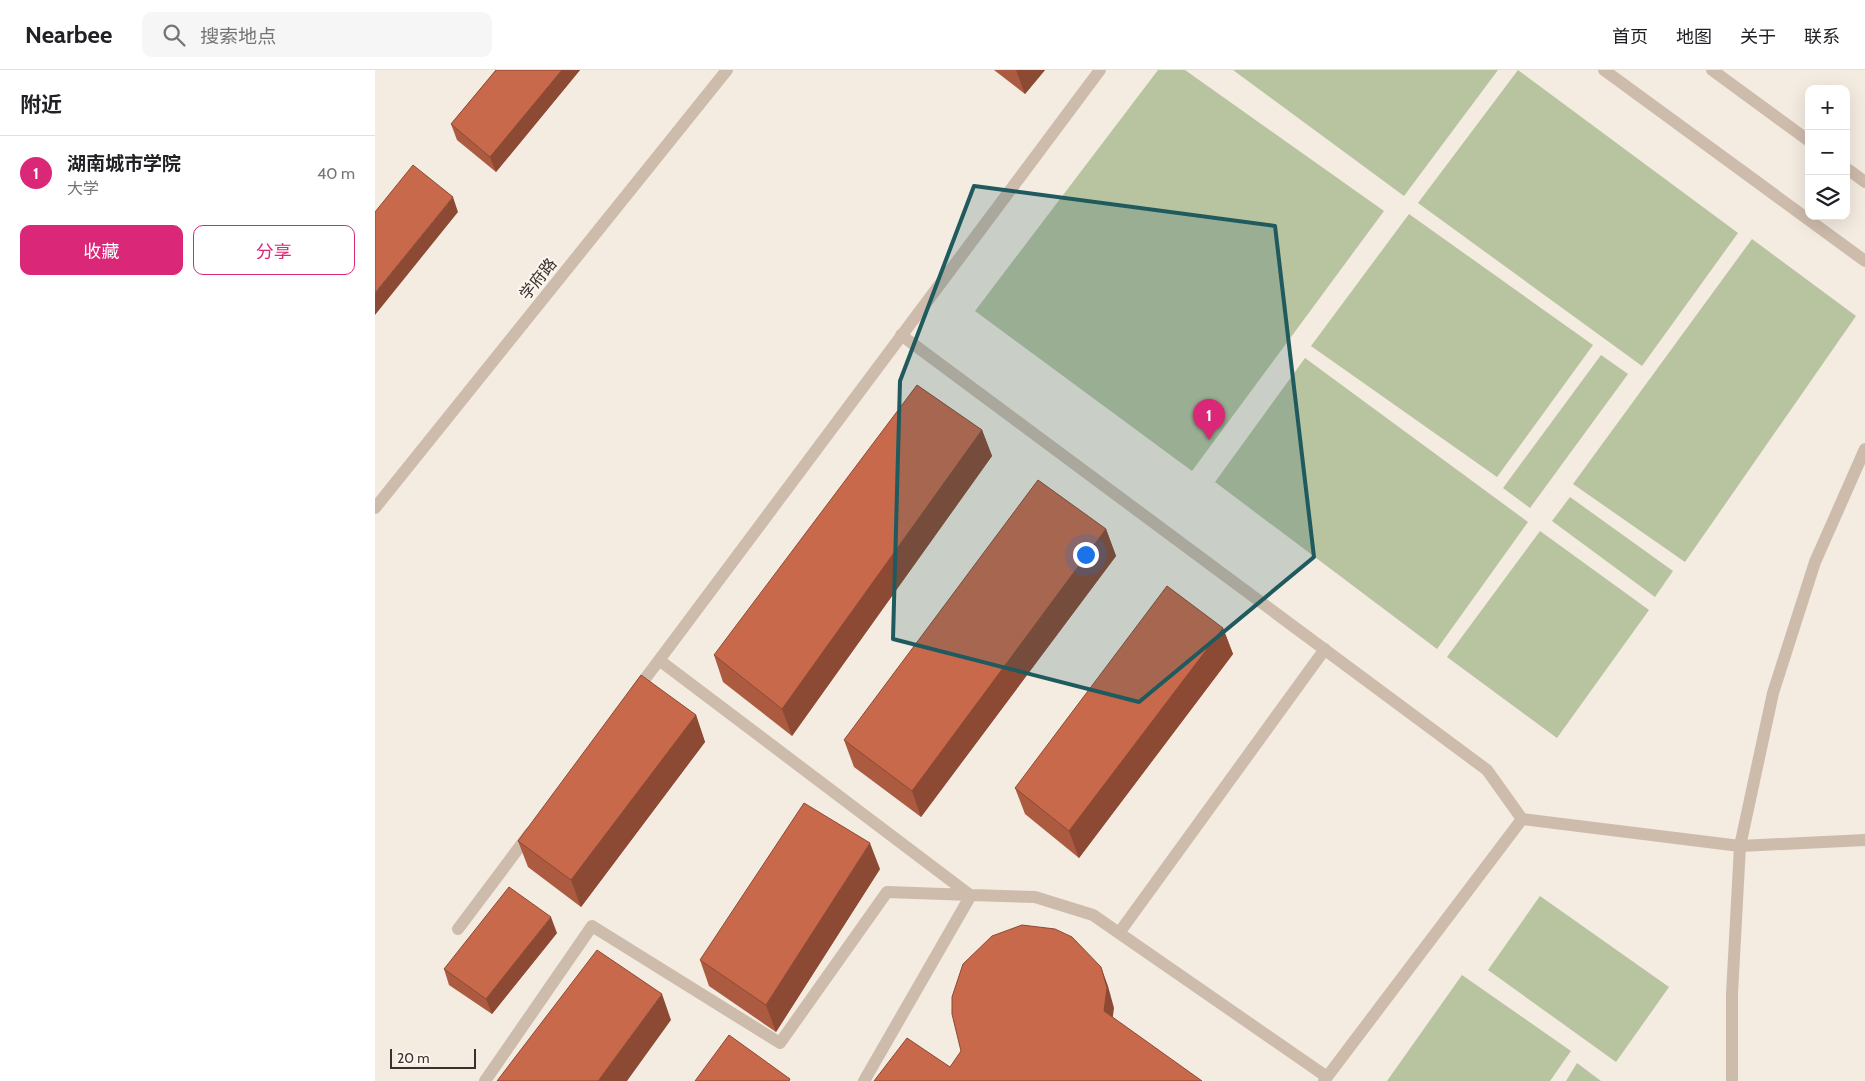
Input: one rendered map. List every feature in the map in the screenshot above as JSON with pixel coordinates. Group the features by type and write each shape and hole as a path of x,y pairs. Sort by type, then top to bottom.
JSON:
{"street":[{"name":"学府路","path":"375,508 727,70"},
{"path":"629,700 1100,70"},
{"path":"1604,70 1865,261"},
{"path":"1712,70 1805,138"},
{"path":"1850,171 1865,182"},
{"path":"901,336 1487,770 1522,819 1740,846 1865,840"},
{"path":"1732,1081 1732,994 1740,846 1773,693 1815,562 1865,449"},
{"path":"1119,933 1325,649"},
{"path":"659,660 971,895"},
{"path":"485,1081 592,926 780,1043 887,892 1035,897 1093,915 1325,1079 1522,819"},
{"path":"457,929 535,826"},
{"path":"864,1081 971,895"}],"highlighted area":[{"path":"974,186 1275,226 1314,557 1139,702 893,639 900,381"}],"green space":[{"path":"1158,70 1185,70 1384,211 1192,471 975,311"},
{"path":"1233,70 1498,70 1404,196"},
{"path":"1518,70 1738,233 1642,366 1418,203"},
{"path":"1409,214 1593,345 1497,477 1311,346"},
{"path":"1752,239 1856,316 1685,562 1573,484"},
{"path":"1601,355 1628,374 1530,508 1503,488"},
{"path":"1305,358 1528,522 1437,649 1215,482"},
{"path":"1570,497 1673,571 1655,597 1552,521"},
{"path":"1540,531 1649,610 1557,738 1447,657"},
{"path":"1540,896 1669,987 1616,1062 1488,970"},
{"path":"1462,975 1571,1051 1550,1081 1387,1081"},
{"path":"1577,1063 1601,1081 1566,1081"}],"building":[{"path":"496,70 562,70 490,157 451,124"},
{"path":"413,165 453,197 375,293 375,212"},
{"path":"917,385 982,430 782,709 714,655"},
{"path":"1038,480 1106,529 912,791 844,740"},
{"path":"1167,586 1223,628 1069,831 1015,788"},
{"path":"641,675 696,715 571,880 518,841"},
{"path":"804,803 870,843 766,1005 700,960"},
{"path":"509,887 551,917 486,999 444,969"},
{"path":"1022,925 1055,929 1072,937 1101,967 1107,988 1104,1011 1202,1081 874,1081 907,1038 950,1067 961,1051 952,1014 952,997 963,964 992,936"},
{"path":"597,950 662,994 598,1081 497,1081"},
{"path":"729,1035 790,1079 789,1081 695,1081"}],"place":[{"name":"湖南城市学院","path":"1209,440"}]}
